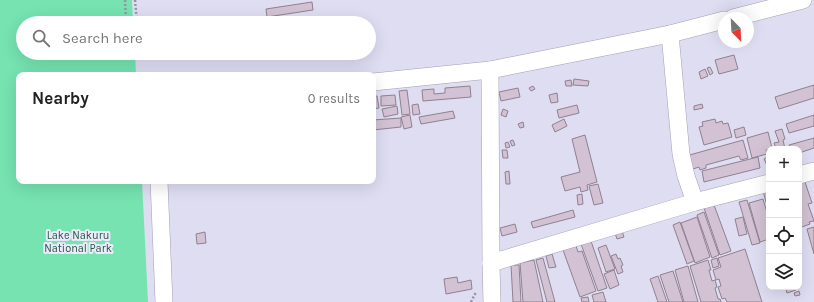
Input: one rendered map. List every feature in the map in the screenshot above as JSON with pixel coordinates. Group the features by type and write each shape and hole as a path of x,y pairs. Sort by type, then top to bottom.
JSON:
{"street":[{"path":"754,13 803,0"},
{"path":"376,82 490,70 670,34 718,22"},
{"path":"670,34 681,154 686,176 695,202"},
{"path":"490,70 490,263 492,302"},
{"path":"802,174 814,171"},
{"path":"159,184 164,302"},
{"path":"490,263 695,202 766,184"}],"path":[{"path":"125,0 126,16"},
{"path":"135,0 136,16"}],"green space":[{"name":"Lake Nakuru National Park","path":"0,0 132,0 133,16 16,16 16,60 135,60 136,72 16,72 16,184 142,184 148,302 0,302"}],"building":[{"path":"312,2 313,10 267,16 266,9"},
{"path":"734,55 738,69 719,74 715,60"},
{"path":"710,67 713,73 710,75 707,68"},
{"path":"705,69 708,76 701,79 699,72"},
{"path":"574,79 589,81 588,86 573,85"},
{"path":"571,80 572,86 566,86 565,81"},
{"path":"814,85 814,98 779,109 775,97"},
{"path":"470,86 471,97 423,101 422,90 434,89 434,94 445,93 445,88"},
{"path":"533,86 535,89 531,91 529,88"},
{"path":"518,88 520,97 501,101 499,92"},
{"path":"407,90 410,114 402,115 399,91"},
{"path":"557,93 558,102 551,103 549,95"},
{"path":"395,95 396,105 381,106 381,96"},
{"path":"376,96 377,96 379,108 376,108"},
{"path":"418,104 420,114 413,115 412,105"},
{"path":"702,104 703,108 694,110 694,106"},
{"path":"577,105 579,113 559,118 557,110"},
{"path":"397,106 398,114 384,117 382,109"},
{"path":"503,109 508,111 506,117 501,115"},
{"path":"453,111 455,118 421,124 419,117"},
{"path":"410,115 412,127 404,129 401,117"},
{"path":"814,115 814,126 789,133 786,124"},
{"path":"401,118 401,127 376,130 376,120"},
{"path":"564,119 567,126 555,132 552,125"},
{"path":"715,119 716,123 722,121 723,124 728,123 732,137 704,145 699,127 703,126 702,122"},
{"path":"523,122 524,127 520,128 518,124"},
{"path":"744,127 746,135 736,138 734,130"},
{"path":"782,129 785,139 783,140 784,146 775,146 774,143 779,142 775,131"},
{"path":"768,132 772,146 766,146 766,154 752,158 747,138"},
{"path":"585,135 597,182 587,185 588,190 581,192 580,187 565,191 561,177 580,172 572,139"},
{"path":"814,138 814,148 802,152 802,146 789,145"},
{"path":"513,140 515,145 512,146 510,141"},
{"path":"743,140 748,158 741,160 739,156 706,165 706,168 700,170 699,167 690,170 686,156"},
{"path":"508,142 510,147 506,148 505,143"},
{"path":"502,150 507,150 508,158 503,158"},
{"path":"758,157 760,168 704,182 702,171"},
{"path":"509,171 510,184 506,184 505,172"},
{"path":"802,179 804,179 812,203 808,204 814,221 809,222 810,224 802,227 802,182"},
{"path":"598,184 603,203 594,205 589,186"},
{"path":"766,190 766,202 763,191"},
{"path":"582,194 583,204 578,205 577,195"},
{"path":"763,199 766,209 766,240 760,242 749,203"},
{"path":"747,200 760,243 752,245 739,202"},
{"path":"714,205 731,251 720,255 704,208"},
{"path":"573,210 575,217 533,228 531,222"},
{"path":"704,212 719,255 712,258 697,215"},
{"path":"697,217 710,257 695,263 681,223"},
{"path":"743,217 747,234 739,236 735,219"},
{"path":"680,222 694,261 687,264 673,225"},
{"path":"515,224 517,232 502,236 500,228"},
{"path":"814,227 814,254 807,229"},
{"path":"622,231 624,237 617,239 615,233"},
{"path":"205,232 206,243 197,244 196,234"},
{"path":"591,241 607,288 598,291 581,244"},
{"path":"606,245 615,269 606,272 598,248"},
{"path":"576,246 578,252 582,251 596,291 580,297 563,250"},
{"path":"745,249 762,302 727,302 725,298 722,299 718,287 721,286 719,279 716,280 713,270 721,267 718,258"},
{"path":"552,254 556,267 549,268 546,256"},
{"path":"616,254 618,259 620,258 623,265 621,266 623,272 618,274 611,256"},
{"path":"543,258 555,302 547,302 536,260"},
{"path":"717,258 719,266 713,268 711,260"},
{"path":"534,260 543,302 523,302 520,263"},
{"path":"708,260 712,281 715,280 717,287 715,288 718,299 720,299 721,302 701,302 690,266"},
{"path":"511,265 519,265 521,302 513,302"},
{"path":"688,266 698,302 684,302 675,270"},
{"path":"614,270 619,285 610,289 604,274"},
{"path":"673,271 683,302 669,302 660,275"},
{"path":"658,276 667,302 658,302 650,279"},
{"path":"457,277 458,283 471,280 472,289 446,294 444,279"},
{"path":"786,290 796,290 787,293"},
{"path":"799,291 800,295 795,296 794,293"},
{"path":"603,292 606,302 594,302 592,295"},
{"path":"588,297 589,302 582,302 581,298"}]}
